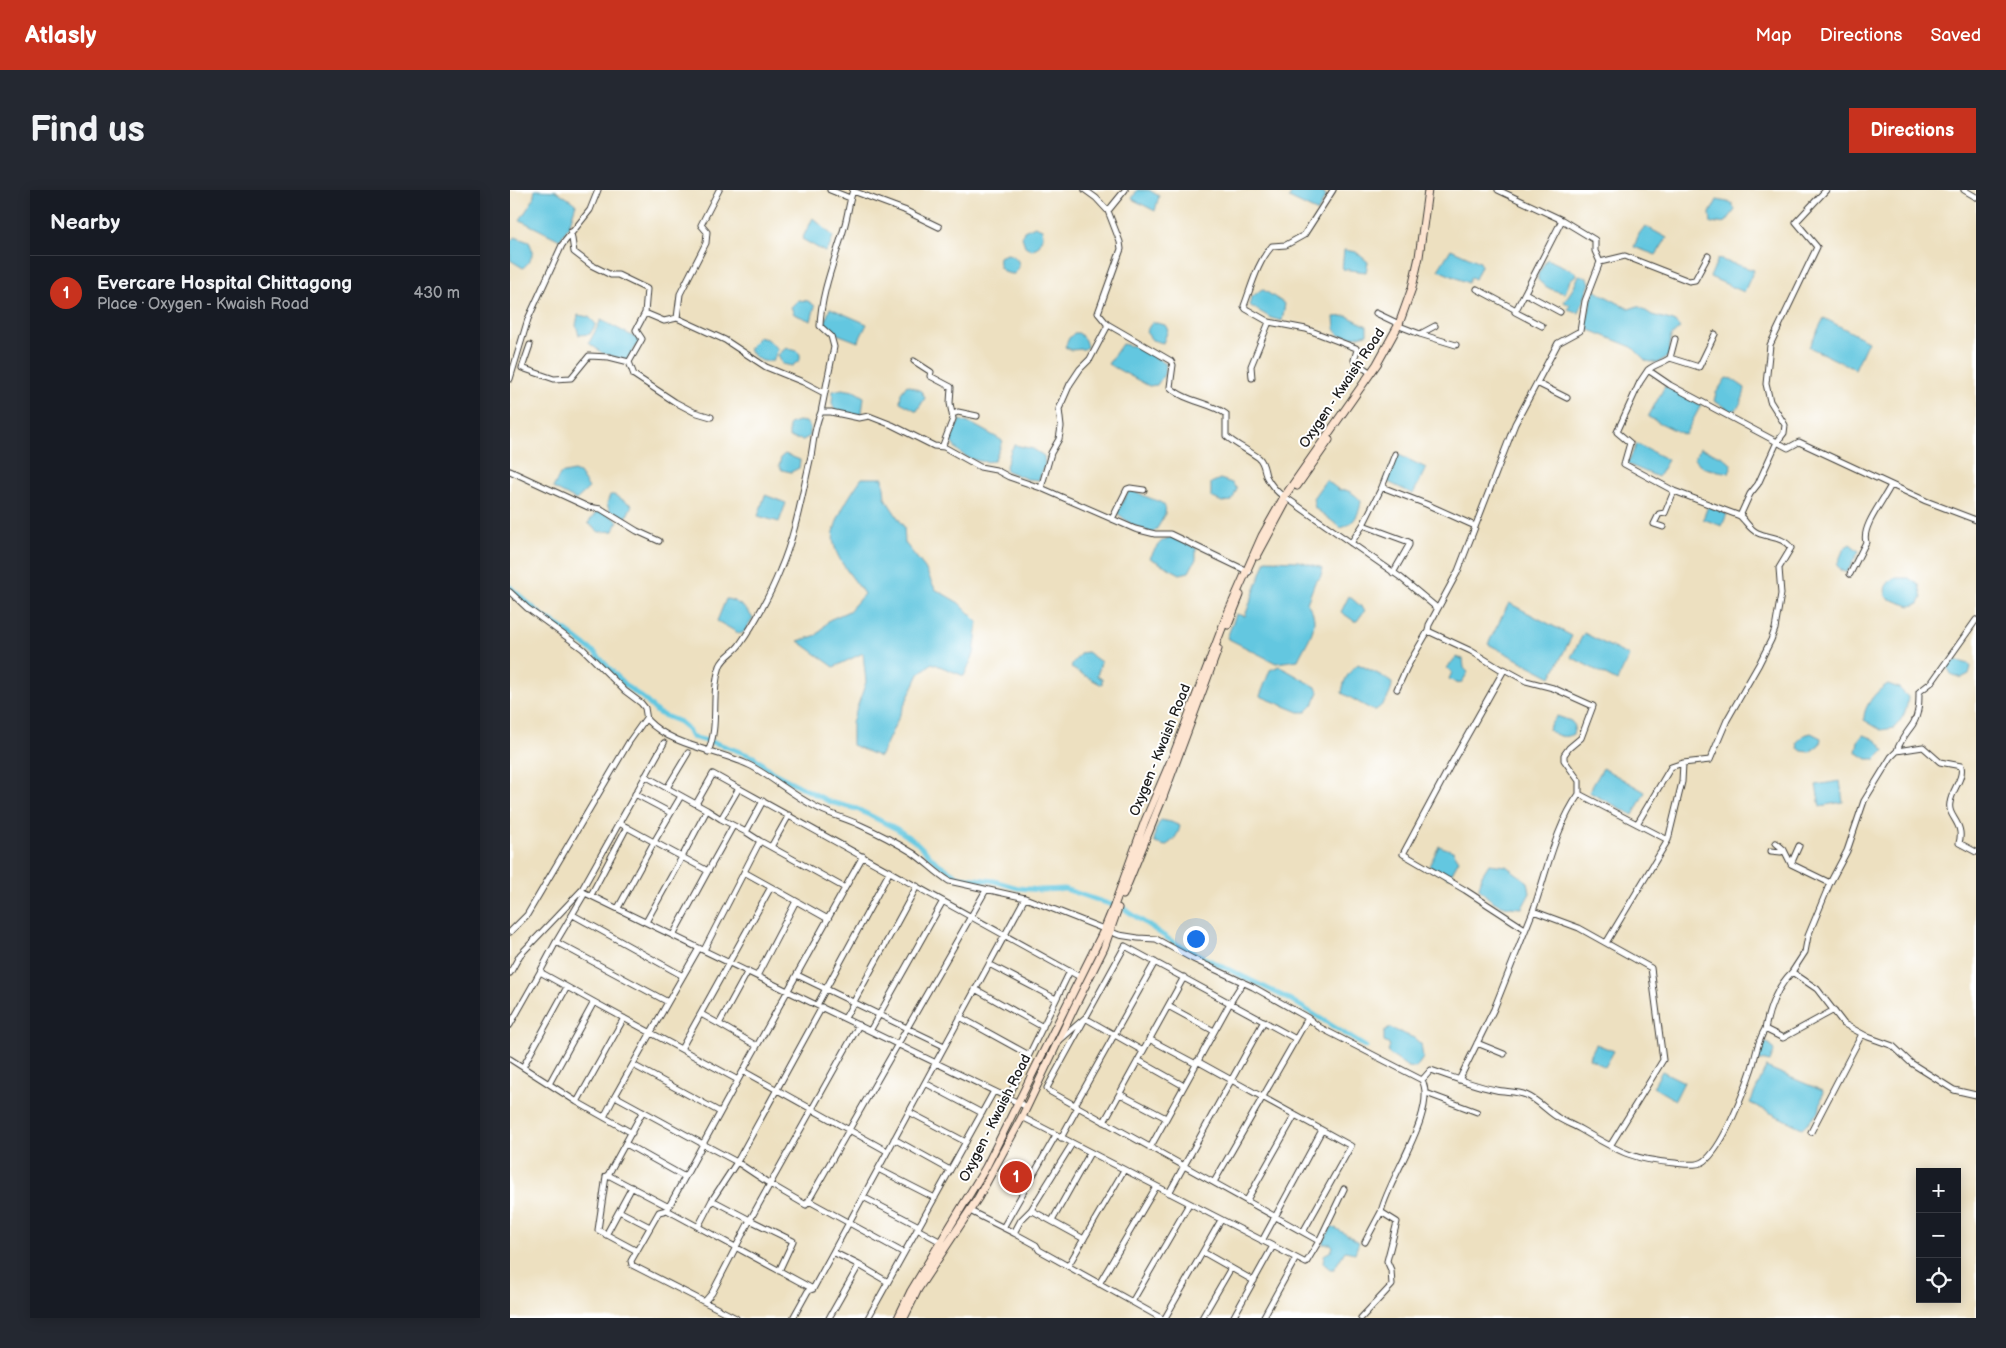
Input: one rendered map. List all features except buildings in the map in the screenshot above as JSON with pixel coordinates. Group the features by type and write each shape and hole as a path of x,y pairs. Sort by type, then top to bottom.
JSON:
{"main road":[{"name":"Oxygen - Kwaish Road","path":"898,1318 911,1291 970,1211 1022,1117 1104,948 1106,931 1114,906 1145,821 1247,571 1286,498 1401,326 1419,257 1428,190"},
{"name":"Oxygen - Kwaish Road","path":"1286,498 1372,379 1401,326 1418,278 1432,190"},
{"name":"Oxygen - Kwaish Road","path":"904,1318 986,1166 1080,977 1117,908 1163,797 1247,571"}],"street":[{"path":"510,379 528,319 562,245 590,210 598,190"},
{"path":"677,318 680,294 706,243 707,232 701,225 719,190"},
{"path":"830,190 850,198"},
{"path":"708,752 713,739 715,725 714,690 720,666 724,659 739,646 780,570 796,525 799,502 811,455 815,423 821,412 834,348 831,336 820,326 820,315 853,190 904,210 940,227"},
{"path":"1085,190 1096,198 1108,211 1120,242 1121,249 1098,313 1107,324 1171,360 1173,365 1170,386 1174,391 1221,410 1226,414 1226,436 1236,445 1259,458 1272,485 1286,498 1420,592 1437,608"},
{"path":"1108,211 1125,190"},
{"path":"1333,190 1304,235 1286,245 1272,246 1259,267 1244,306 1269,322 1306,329 1356,348 1355,362 1370,373"},
{"path":"1397,690 1411,660 1428,631 1437,608 1458,571 1515,424 1558,344 1580,332 1584,301 1600,262 1595,251 1595,240 1562,220 1498,190"},
{"path":"1740,516 1784,433 1785,425 1770,401 1766,384 1770,345 1818,247 1796,222 1826,190"},
{"path":"1964,190 1976,196"},
{"path":"1516,310 1562,220"},
{"path":"571,232 574,252 611,275 618,275 647,289 645,313 636,330 642,339 629,362"},
{"path":"1600,262 1625,256 1689,281 1695,280 1708,256"},
{"path":"1477,289 1542,326"},
{"path":"1525,293 1560,312"},
{"path":"645,313 664,321 677,318 725,340 766,367 824,393"},
{"path":"1376,313 1420,334 1456,345"},
{"path":"1252,378 1251,366 1269,322"},
{"path":"1041,488 1051,453 1059,439 1061,427 1059,409 1070,384 1080,369 1090,359 1107,324"},
{"path":"1420,334 1436,326"},
{"path":"1637,824 1671,768 1683,763 1710,760 1727,720 1760,664 1775,629 1781,594 1779,568 1791,548 1787,542 1757,533 1740,516 1674,491 1624,464 1630,443 1617,432 1640,382 1648,370 1654,365 1670,358 1699,367 1715,334"},
{"path":"1670,358 1675,339"},
{"path":"530,345 522,368 554,379 570,378 589,356 609,356 629,362"},
{"path":"914,361 932,372 930,376 951,387 950,403 953,419 943,444 944,447"},
{"path":"629,362 634,375 675,402 694,412 711,417"},
{"path":"1648,370 1670,385 1788,448 1799,442 1926,501 1976,520"},
{"path":"1537,383 1568,398"},
{"path":"821,412 831,412 859,418 869,416 934,446 944,447 980,467 996,470 1147,533 1170,534 1247,571"},
{"path":"953,414 958,412 977,416"},
{"path":"1351,543 1363,525 1382,487 1395,454"},
{"path":"510,471 588,508 601,509 637,531 659,541"},
{"path":"1850,574 1866,542 1864,537 1868,525 1891,485"},
{"path":"1382,487 1475,526"},
{"path":"1112,519 1126,489 1144,490"},
{"path":"1662,526 1654,524 1659,514 1665,513 1674,491"},
{"path":"1363,525 1409,542 1410,545 1393,573"},
{"path":"510,592 583,649 624,691 642,703 646,708 646,718 624,750 527,915 510,932"},
{"path":"1897,751 1900,742 1915,722 1919,705 1919,692 1932,682 1974,628 1976,620"},
{"path":"1428,631 1526,681 1553,688 1593,706 1581,738 1564,755 1564,760 1579,781 1579,794 1570,806 1562,825 1533,911 1494,1009 1459,1080"},
{"path":"1504,669 1403,854 1451,881 1525,929"},
{"path":"646,718 655,727 674,738 754,768 815,807 860,825 914,854 949,881 1025,898 1055,908 1106,931 1138,938 1156,938 1193,959 1243,982 1308,1018 1341,1039 1422,1080 1426,1093 1419,1124 1381,1212 1365,1242"},
{"path":"510,973 520,955 586,893 619,823 664,743"},
{"path":"1422,1080 1431,1070 1495,1090 1525,1094 1544,1106 1556,1117 1634,1158 1655,1162 1699,1164 1706,1161 1721,1140 1747,1084 1754,1062 1756,1047 1765,1029 1767,1016 1775,996 1805,952 1808,936 1830,883 1847,851 1864,801 1891,756 1897,751 1923,747 1940,762 1962,766 1963,772 1949,804 1961,832 1959,843 1976,852"},
{"path":"668,788 688,753"},
{"path":"1606,943 1668,840 1682,782 1683,763"},
{"path":"696,804 713,774 1080,977"},
{"path":"645,776 845,888"},
{"path":"721,819 739,788"},
{"path":"635,794 671,813"},
{"path":"1579,794 1668,840"},
{"path":"618,908 681,796"},
{"path":"746,832 763,801"},
{"path":"646,922 707,810"},
{"path":"771,847 789,815"},
{"path":"619,823 708,871"},
{"path":"673,935 733,826"},
{"path":"510,1025 556,942 626,827"},
{"path":"604,1117 683,976 701,949 760,841"},
{"path":"1776,843 1784,850 1791,864 1830,883"},
{"path":"1791,864 1800,846"},
{"path":"1771,851 1780,852 1784,850"},
{"path":"736,1318 632,1265 631,1261 659,1212 668,1209 863,856"},
{"path":"698,1227 777,1090 819,1006 825,989 890,871"},
{"path":"744,872 828,919"},
{"path":"845,1018 917,886"},
{"path":"681,1049 771,887"},
{"path":"615,1096 737,1162 806,1205 986,890"},
{"path":"586,893 1026,1107"},
{"path":"793,1318 808,1291 813,1289 1025,898"},
{"path":"757,976 796,901"},
{"path":"870,1031 944,901"},
{"path":"1533,911 1579,928 1651,968 1664,1060 1610,1146"},
{"path":"573,915 683,976"},
{"path":"556,942 668,1002"},
{"path":"1296,1039 1125,946 1047,1088 1049,1091 1150,1148 1319,1241"},
{"path":"1061,1138 1114,1034 1156,962"},
{"path":"989,964 1056,999"},
{"path":"1008,1098 1070,971"},
{"path":"540,972 738,1080"},
{"path":"718,1024 748,972"},
{"path":"1792,972 1817,988 1844,1024 1862,1034 1893,1046 1911,1064 1954,1090 1976,1095"},
{"path":"797,975 944,1046"},
{"path":"1104,1122 1184,977"},
{"path":"1150,1148 1243,982"},
{"path":"523,1067 567,987"},
{"path":"975,989 1043,1027"},
{"path":"549,1084 594,1002"},
{"path":"1168,1006 1214,1031"},
{"path":"1765,1029 1783,1038 1834,1010"},
{"path":"700,1014 757,1046"},
{"path":"960,1017 1029,1055"},
{"path":"576,1102 624,1018"},
{"path":"1058,1042 1085,1018"},
{"path":"1085,1018 1143,1051"},
{"path":"1214,1182 1308,1018"},
{"path":"1169,1193 1230,1080 1264,1022"},
{"path":"705,1301 712,1293 750,1220 859,1025"},
{"path":"1811,1132 1862,1034"},
{"path":"1149,1039 1197,1062 1350,1146 1303,1232"},
{"path":"1477,1043 1504,1054"},
{"path":"510,1059 576,1102 632,1133"},
{"path":"1138,1060 1184,1086"},
{"path":"633,1065 720,1112"},
{"path":"743,1071 887,1152"},
{"path":"925,1083 982,1113"},
{"path":"868,1318 994,1091"},
{"path":"1426,1093 1477,1112"},
{"path":"1120,1094 1166,1118"},
{"path":"637,1251 598,1229 606,1176 626,1144 643,1111"},
{"path":"909,1112 966,1142"},
{"path":"1247,1200 1295,1116"},
{"path":"1022,1117 1306,1263 1319,1241 1344,1189"},
{"path":"1262,1241 1322,1130"},
{"path":"1004,1226 1056,1135"},
{"path":"894,1140 950,1170"},
{"path":"626,1144 685,1177"},
{"path":"1014,1233 1021,1220 1032,1210 1072,1144"},
{"path":"1052,1221 1090,1153"},
{"path":"878,1168 934,1198"},
{"path":"1068,1266 1124,1170"},
{"path":"608,1175 632,1187 698,1227 813,1289"},
{"path":"606,1235 632,1187"},
{"path":"1099,1284 1156,1187"},
{"path":"863,1196 945,1244"},
{"path":"712,1200 793,1241 778,1271"},
{"path":"809,1200 848,1224 904,1253"},
{"path":"1132,1302 1189,1204"},
{"path":"1032,1210 1084,1239"},
{"path":"619,1211 650,1227"},
{"path":"970,1211 1036,1245 1039,1250 1161,1318"},
{"path":"1361,1318 1392,1285 1391,1270 1387,1261 1397,1222 1381,1212"},
{"path":"1165,1318 1221,1220"},
{"path":"1233,1318 1272,1246"},
{"path":"833,1252 888,1282"},
{"path":"1203,1252 1254,1281"},
{"path":"1262,1318 1296,1258"},
{"path":"829,1318 859,1265"},
{"path":"1202,1318 1231,1268"}],"water":[{"path":"535,190 557,191 576,204 569,226 560,240 520,220 533,200"},
{"path":"1137,190 1149,190 1159,196 1155,211 1132,199"},
{"path":"1293,190 1318,190 1326,195 1318,212 1289,198"},
{"path":"1717,200 1732,203 1735,210 1726,222 1711,224 1710,213"},
{"path":"813,218 833,236 830,246 825,252 802,239"},
{"path":"1035,226 1042,229 1043,235 1039,246 1032,250 1025,246 1022,237 1024,231"},
{"path":"1645,226 1667,238 1656,255 1634,247 1639,234"},
{"path":"515,237 529,242 532,250 529,262 523,268 510,260 510,241"},
{"path":"1451,249 1480,262 1481,266 1475,279 1471,277 1468,283 1438,270"},
{"path":"1344,250 1356,252 1368,262 1366,272 1342,269"},
{"path":"1007,254 1018,261 1017,271 1014,274 1004,272 1000,267 999,257"},
{"path":"1547,259 1575,272 1576,275 1570,280 1565,293 1550,289 1538,280 1538,274"},
{"path":"1718,259 1754,270 1744,292 1710,277"},
{"path":"1579,275 1588,278 1590,283 1579,313 1568,309 1570,305 1564,302"},
{"path":"1262,289 1285,304 1282,321 1271,318 1249,305 1252,297"},
{"path":"1594,290 1629,309 1638,306 1652,315 1674,321 1680,328 1671,336 1669,356 1657,363 1646,361 1632,347 1587,329 1585,327"},
{"path":"798,300 808,301 815,306 811,321 794,314 791,307"},
{"path":"830,308 867,324 858,342 832,332 824,325"},
{"path":"578,315 589,317 596,324 590,334 579,335 576,325"},
{"path":"1347,316 1367,326 1367,334 1355,337 1339,335 1335,329 1334,317"},
{"path":"1824,318 1868,341 1855,369 1809,347"},
{"path":"601,320 640,340 627,361 602,353 589,343"},
{"path":"1152,322 1165,325 1168,330 1163,343 1152,340 1146,332"},
{"path":"1074,333 1079,333 1085,340 1087,347 1071,350 1065,347 1069,338"},
{"path":"758,337 767,339 778,349 773,361 759,360 749,349"},
{"path":"1122,344 1139,347 1166,364 1165,373 1157,385 1149,386 1108,364"},
{"path":"786,348 797,351 800,354 800,360 792,366 782,364 778,355"},
{"path":"1726,378 1732,379 1745,388 1741,402 1733,412 1714,401 1716,393"},
{"path":"907,385 921,391 925,398 917,411 900,402 901,393"},
{"path":"1665,386 1701,405 1685,435 1648,417"},
{"path":"842,389 854,391 864,397 862,413 856,417 835,411 832,403 833,391"},
{"path":"960,420 974,425 1003,441 994,461 974,460 957,450 950,439"},
{"path":"798,421 806,422 810,427 810,436 803,440 789,438 789,424"},
{"path":"1637,444 1668,460 1658,477 1627,464"},
{"path":"1015,445 1033,449 1044,456 1045,464 1039,480 1027,479 1005,470 1011,450"},
{"path":"1700,448 1723,457 1732,465 1729,473 1704,468 1694,459"},
{"path":"785,454 800,460 799,468 791,472 782,470 779,466 781,457"},
{"path":"1397,454 1426,468 1413,494 1384,480"},
{"path":"574,471 579,473 589,488 576,500 553,488 560,474"},
{"path":"862,478 883,478 885,498 904,527 905,543 925,568 935,589 959,603 978,622 974,654 964,676 932,663 919,674 880,757 852,745 852,722 866,682 863,653 834,667 798,641 817,635 829,620 849,611 864,594 839,558 833,537 842,510"},
{"path":"1220,479 1232,483 1237,489 1232,501 1222,502 1211,497 1211,483"},
{"path":"1326,480 1339,490 1351,492 1361,501 1355,518 1345,527 1341,528 1315,508 1313,498"},
{"path":"1129,490 1160,502 1165,507 1166,510 1162,520 1157,529 1152,533 1132,525 1117,513"},
{"path":"610,495 614,495 632,505 625,520 609,510 607,503"},
{"path":"765,495 786,503 779,522 758,516"},
{"path":"1708,506 1727,514 1722,526 1703,519"},
{"path":"598,510 605,512 618,521 614,531 599,532 588,523"},
{"path":"1172,537 1196,548 1196,559 1189,572 1180,574 1150,558 1161,542"},
{"path":"1850,544 1859,551 1847,572 1841,571 1837,565 1844,548"},
{"path":"1266,560 1299,561 1323,568 1307,603 1312,611 1314,624 1298,660 1276,663 1227,638 1236,614 1245,616"},
{"path":"1894,578 1909,578 1919,585 1922,597 1919,604 1910,606 1887,598 1886,586"},
{"path":"1349,596 1365,610 1357,621 1341,612"},
{"path":"726,599 730,599 741,606 753,619 744,632 740,634 717,621"},
{"path":"1509,603 1572,636 1551,677 1488,644"},
{"path":"1584,633 1629,656 1617,681 1571,657"},
{"path":"1087,652 1101,662 1097,676 1102,679 1102,685 1071,668 1081,653"},
{"path":"1456,657 1463,659 1464,668 1468,672 1462,682 1456,683 1449,679 1452,672 1447,668"},
{"path":"1955,660 1969,664 1971,667 1969,674 1961,678 1951,674 1948,668 1949,664"},
{"path":"1358,664 1392,683 1386,700 1374,711 1342,693 1347,677"},
{"path":"1279,666 1316,687 1319,692 1313,705 1306,712 1299,712 1260,696 1270,670"},
{"path":"1888,684 1899,688 1908,697 1907,706 1900,721 1894,728 1881,730 1864,720 1864,715 1868,704 1879,690"},
{"path":"1557,716 1571,721 1575,726 1573,734 1561,736 1549,730 1550,725"},
{"path":"1811,733 1821,738 1820,744 1810,752 1802,751 1798,748 1797,742 1804,735"},
{"path":"1863,735 1876,740 1883,748 1884,751 1876,759 1867,759 1856,752 1858,741"},
{"path":"1603,768 1645,792 1633,815 1589,792"},
{"path":"1840,781 1843,802 1820,806 1816,785"},
{"path":"1161,820 1180,826 1175,838 1165,846 1155,843 1154,840 1155,831"},
{"path":"1439,846 1453,851 1459,860 1449,878 1429,866"},
{"path":"1489,864 1506,866 1528,882 1530,893 1522,908 1498,904 1488,898 1479,888 1482,875"},
{"path":"1390,1028 1414,1038 1421,1044 1423,1058 1416,1068 1408,1067 1389,1054 1390,1045 1384,1042 1384,1032"},
{"path":"1762,1040 1771,1045 1774,1051 1770,1062 1756,1059"},
{"path":"1596,1044 1614,1051 1605,1067 1589,1058"},
{"path":"1766,1067 1823,1091 1819,1112 1802,1128 1750,1103"},
{"path":"1662,1071 1684,1082 1675,1100 1653,1087"},
{"path":"1332,1226 1359,1242 1355,1253 1345,1251 1334,1269 1330,1269 1323,1263 1324,1255 1331,1251 1333,1247 1331,1244 1322,1244"}],"waterway":[{"path":"510,587 545,618 561,627 595,653 626,686 643,698 658,713 680,722 686,727 692,737 719,744 754,757 772,772 830,802 857,809 897,829 917,843 936,862 959,877 994,881 1018,888 1041,890 1065,889 1112,905"},
{"path":"1123,908 1176,944 1291,1000 1366,1047"}],"place":[{"name":"Evercare Hospital Chittagong","path":"1016,1177"}]}
